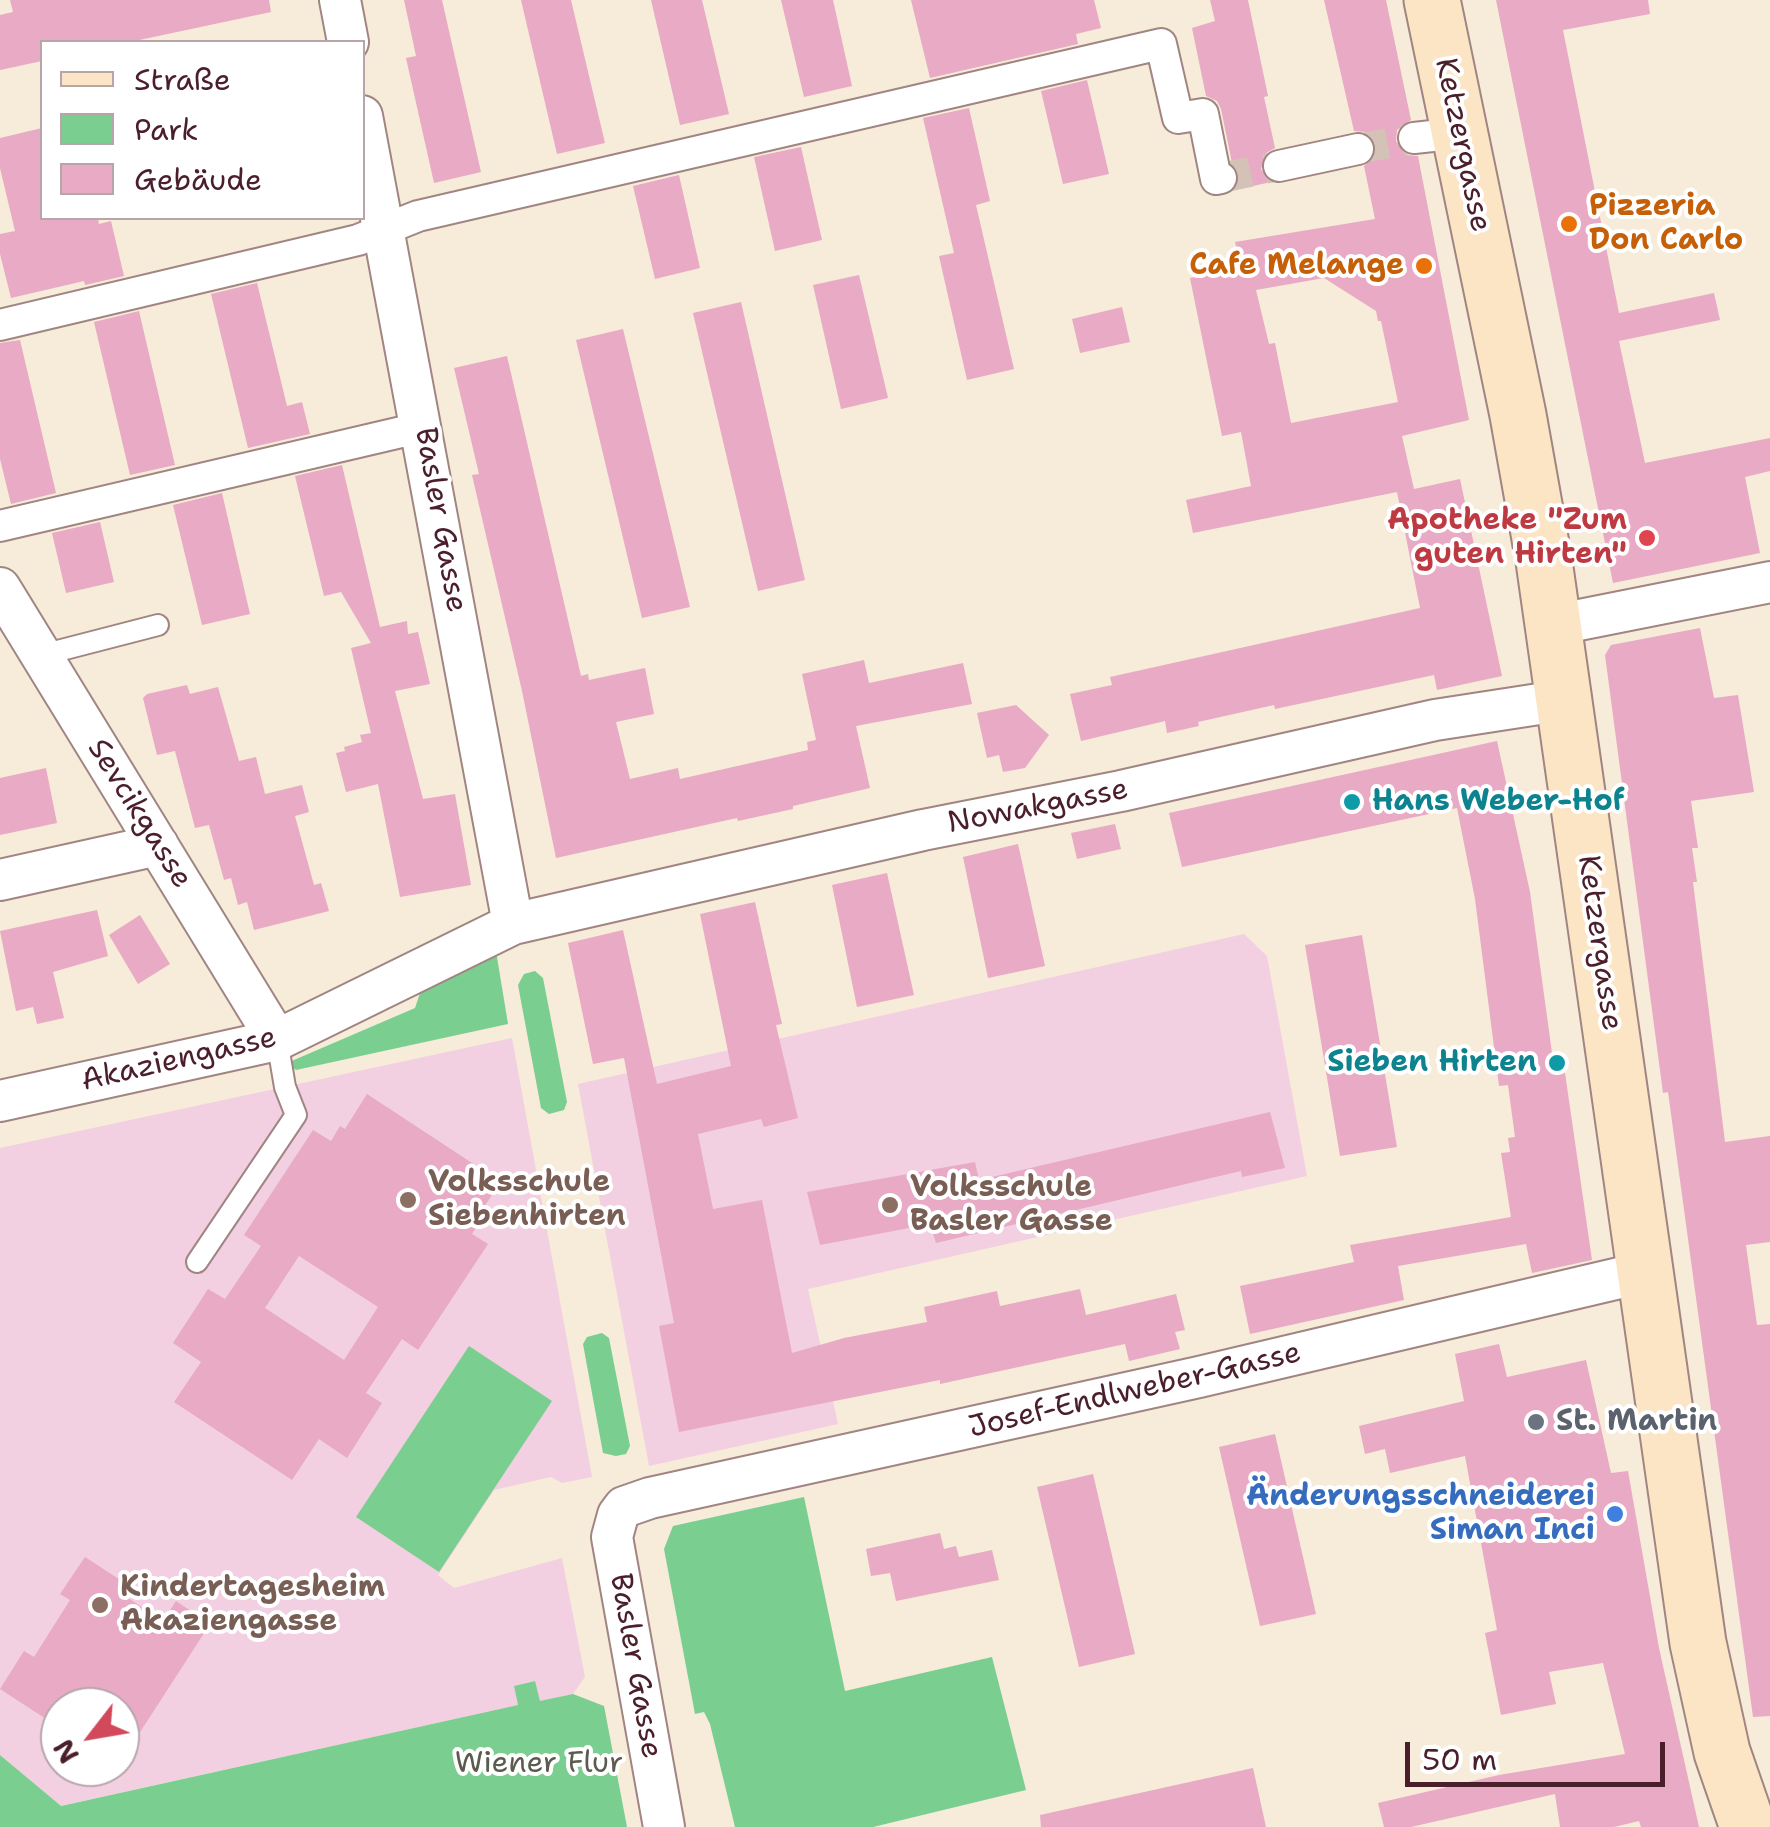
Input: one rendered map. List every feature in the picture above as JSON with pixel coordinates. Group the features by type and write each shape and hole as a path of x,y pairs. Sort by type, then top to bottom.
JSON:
{"main road":[{"name":"Ketzergasse","path":"1432,0 1437,135 1518,415 1565,700 1698,1643 1722,1752 1748,1827"}],"street":[{"path":"340,0 348,40"},
{"path":"0,325 358,240 418,216 1161,44 1178,118 1202,114 1216,178 1220,178"},
{"name":"Basler Gasse","path":"365,145 369,183 384,230 422,427 513,924"},
{"path":"1278,166 1358,149"},
{"path":"0,526 422,427"},
{"path":"1554,625 1770,582"},
{"name":"Sevcikgasse","path":"0,588 278,1040"},
{"name":"Nowakgasse","path":"513,924 923,830 1121,791 1435,720 1565,700"},
{"path":"0,880 158,845"},
{"name":"Akaziengasse","path":"0,1100 278,1040 513,924"},
{"name":"Josef-Endlweber-Gasse","path":"624,1508 650,1498 1144,1390 1645,1272"},
{"name":"Basler Gasse","path":"624,1508 612,1538 664,1827"}],"lane":[{"path":"42,655 158,625"},
{"path":"198,1262 296,1115 285,1087 278,1040"}],"shaded area":[{"name":"Volksschule Basler Gasse","path":"1244,934 1267,956 1307,1176 808,1289 838,1424 649,1466 578,1084"},
{"path":"512,1038 592,1477 562,1483 551,1477 494,1490 438,1575 454,1588 562,1558 585,1677 573,1694 540,1702 534,1681 514,1686 518,1705 60,1806 0,1755 0,1148"}],"green space":[{"path":"496,951 508,1024 296,1070 287,1063 415,1008 422,987"},
{"path":"535,971 543,978 567,1102 564,1110 549,1114 541,1108 518,985 524,974"},
{"path":"602,1333 609,1338 630,1446 626,1454 616,1456 603,1453 583,1344 587,1337"},
{"path":"469,1346 552,1401 439,1572 356,1517"},
{"path":"804,1497 845,1691 992,1657 1026,1790 873,1827 735,1827 710,1724 704,1712 695,1714 664,1549 673,1526"},
{"name":"Wiener Flur","path":"535,1681 540,1701 573,1694 604,1706 627,1827 0,1827 0,1755 61,1806 518,1705 514,1686"}],"building":[{"path":"10,0 269,0 271,12 139,40 40,40 40,61 0,70 0,15 13,12"},
{"path":"404,0 442,0 481,172 434,183 406,58 416,56"},
{"path":"521,0 571,0 605,143 557,154"},
{"path":"651,0 702,0 729,114 680,125"},
{"path":"781,0 833,0 852,86 804,97"},
{"path":"911,0 1094,0 1101,28 1076,34 1078,44 930,78"},
{"path":"1210,0 1248,0 1275,148 1266,153 1261,169 1271,182 1235,190 1239,173 1232,163 1221,109 1217,101 1206,96 1192,28 1215,21"},
{"path":"1324,0 1386,0 1411,120 1397,130 1396,141 1406,155 1418,156 1469,420 1402,436 1414,489 1460,479 1502,676 1437,690 1434,675 1275,709 1274,705 1167,733 1165,721 1081,741 1070,694 1112,685 1110,677 1420,608 1397,492 1193,533 1186,500 1251,486 1241,432 1222,436 1190,278 1241,268 1235,242 1375,219 1364,166 1375,156 1376,144 1365,132 1354,131","holes":["1324,278 1376,311 1398,402 1291,423 1275,343 1269,344 1256,290"]},
{"path":"1496,0 1648,0 1650,14 1563,30 1619,313 1714,293 1720,320 1619,341 1645,463 1770,438 1770,471 1745,477 1760,553 1613,583"},
{"path":"1087,80 1109,174 1063,184 1041,91"},
{"path":"969,108 990,201 976,205 1014,369 967,380 939,256 954,253 923,118"},
{"path":"40,128 40,220 98,220 99,224 111,221 124,276 11,298 0,254 0,234 15,231 0,168 0,138"},
{"path":"801,147 822,240 775,251 754,157"},
{"path":"679,175 700,268 655,279 633,186"},
{"path":"859,275 888,398 841,409 813,285"},
{"path":"257,283 287,406 302,402 310,434 248,448 211,294"},
{"path":"741,302 805,580 758,591 693,313"},
{"path":"1122,307 1130,342 1080,353 1072,319"},
{"path":"139,311 175,465 130,475 94,322"},
{"path":"623,329 690,607 642,618 576,340"},
{"path":"20,340 56,493 11,504 0,459 0,343"},
{"path":"507,356 581,676 588,674 589,680 645,668 654,714 616,722 630,779 678,768 680,779 808,750 807,742 816,740 802,674 864,660 869,683 963,663 972,704 856,726 870,788 793,809 556,858 472,475 479,474 454,368"},
{"path":"342,465 380,627 407,621 408,634 418,632 430,684 395,691 423,799 455,794 471,885 400,897 378,784 346,792 336,753 362,742 360,735 371,733 351,648 371,643 341,592 324,596 295,476"},
{"path":"222,493 250,614 202,625 173,505"},
{"path":"100,522 114,582 66,593 52,533"},
{"path":"1700,628 1714,698 1738,695 1754,792 1691,801 1698,848 1692,848 1697,882 1693,882 1725,1142 1770,1136 1770,1242 1746,1245 1757,1325 1770,1324 1770,1716 1753,1717 1668,1092 1663,1093 1605,655 1611,645"},
{"path":"187,685 190,694 218,687 239,761 256,757 265,794 302,785 309,812 295,816 314,885 321,883 329,911 254,930 247,902 238,905 231,878 224,880 209,825 195,828 175,751 157,755 143,698"},
{"path":"1016,705 1049,735 1025,768 1003,772 999,755 987,758 977,713"},
{"path":"1497,741 1530,892 1555,1075 1565,1073 1592,1260 1532,1273 1526,1244 1398,1266 1404,1300 1250,1334 1240,1286 1354,1262 1350,1245 1511,1217 1501,1153 1510,1152 1508,1138 1515,1137 1508,1085 1499,1086 1475,899 1457,808 1182,867 1169,813"},
{"path":"46,768 57,823 0,835 0,778"},
{"path":"1115,824 1121,849 1077,859 1071,833"},
{"path":"1018,844 1045,966 988,978 963,857"},
{"path":"887,873 914,995 857,1007 832,885"},
{"path":"755,902 782,1024 776,1025 798,1118 764,1127 761,1119 698,1134 713,1209 762,1200 792,1353 927,1322 924,1307 997,1291 1000,1306 1080,1289 1086,1315 1176,1294 1185,1330 1175,1332 1180,1349 1129,1361 1125,1344 940,1384 940,1380 679,1432 659,1326 674,1323 624,1058 593,1064 568,943 623,930 657,1084 731,1066 700,914"},
{"path":"97,910 108,956 53,972 64,1018 37,1024 33,1007 16,1011 0,931"},
{"path":"140,915 170,964 138,984 109,935"},
{"path":"1362,935 1397,1147 1340,1156 1305,945"},
{"path":"367,1094 501,1182 477,1217 481,1220 472,1234 488,1244 418,1350 402,1339 366,1393 382,1403 347,1458 319,1439 292,1480 174,1402 201,1362 173,1343 208,1289 225,1299 261,1246 244,1235 313,1130 331,1141 340,1126 345,1129","holes":["299,1256 378,1307 344,1360 265,1308"]},
{"path":"1270,1112 1285,1168 1242,1177 1241,1171 936,1243 930,1224 820,1245 807,1192 975,1162 979,1180"},
{"path":"1499,1344 1507,1377 1586,1360 1611,1473 1628,1471 1659,1648 1699,1827 1641,1827 1639,1821 1614,1827 1560,1827 1555,1794 1411,1827 1384,1827 1378,1803 1499,1775 1625,1754 1603,1663 1549,1672 1556,1704 1501,1715 1485,1633 1497,1630 1465,1456 1390,1473 1385,1449 1365,1454 1359,1426 1464,1401 1455,1354"},
{"path":"1275,1434 1316,1614 1260,1626 1219,1447"},
{"path":"1093,1474 1135,1654 1079,1667 1037,1487"},
{"path":"940,1533 944,1549 956,1546 959,1557 992,1550 999,1580 896,1601 890,1573 871,1576 866,1549"},
{"path":"85,1557 125,1583 119,1592 163,1621 176,1601 210,1624 140,1732 140,1687 40,1687 40,1715 0,1689 24,1651 34,1657 70,1600 60,1594"},
{"path":"1253,1768 1266,1827 1041,1827 1040,1815"}],"tunnel":[{"path":"1358,149 1414,138"},
{"path":"1221,178 1279,166"}],"place":[{"name":"Pizzeria Don Carlo","path":"1569,224"},
{"name":"Cafe Melange","path":"1424,266"},
{"name":"Apotheke \"Zum guten Hirten\"","path":"1647,538"},
{"name":"Hans Weber-Hof","path":"1352,802"},
{"name":"Sieben Hirten","path":"1557,1063"},
{"name":"Volksschule Siebenhirten","path":"408,1200"},
{"name":"Volksschule Basler Gasse","path":"890,1205"},
{"name":"St. Martin","path":"1536,1422"},
{"name":"Änderungsschneiderei Siman Inci","path":"1615,1514"},
{"name":"Kindertagesheim Akaziengasse","path":"100,1605"}]}
